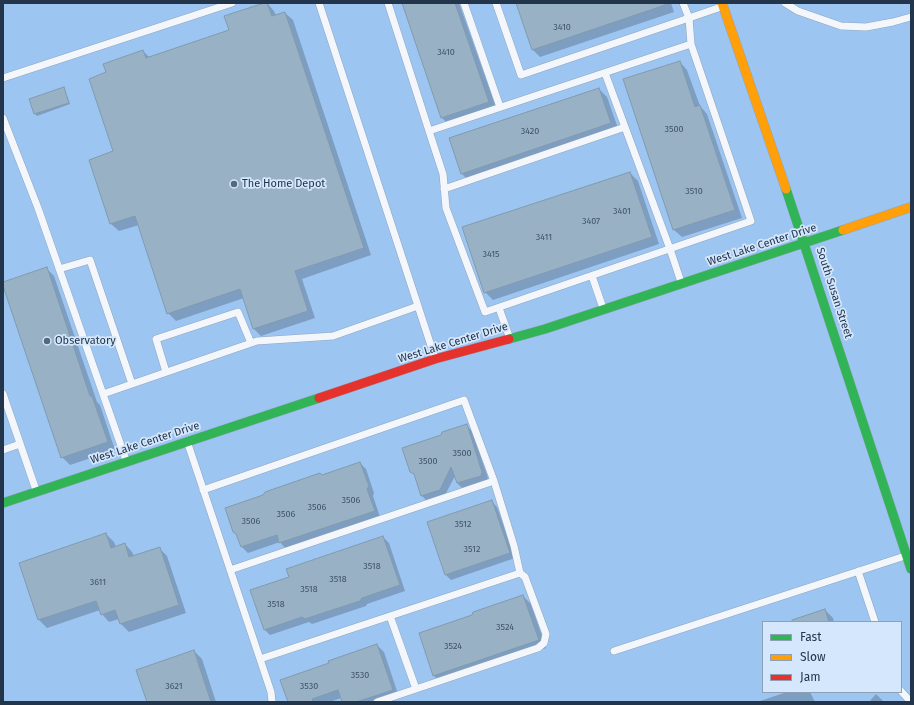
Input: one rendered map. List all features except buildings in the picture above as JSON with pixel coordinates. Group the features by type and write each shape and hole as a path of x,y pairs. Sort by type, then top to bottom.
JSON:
{"street":[{"name":"South Susan Street","path":"723,5 805,244 911,569"},
{"name":"West Lake Center Drive","path":"3,503 435,359 545,329 805,244 911,207"}],"lane":[{"path":"3,78 232,3"},
{"path":"319,3 435,359"},
{"path":"388,3 443,174 446,208 486,312 751,221 691,44 689,18 683,3"},
{"path":"464,3 500,108"},
{"path":"496,3 521,75 723,5"},
{"path":"785,3 798,12 841,26 866,27 911,17"},
{"path":"429,131 691,44"},
{"path":"605,73 670,249 681,284"},
{"path":"3,118 38,208 127,462"},
{"path":"444,189 625,126"},
{"path":"59,269 90,260 132,384"},
{"path":"592,276 604,310"},
{"path":"103,394 257,341 333,336 418,306"},
{"path":"499,308 510,338"},
{"path":"166,372 156,339 238,312 251,343"},
{"path":"3,394 36,492"},
{"path":"203,490 464,400 494,480 514,546 520,573 526,577 546,634 544,643 538,648 377,702"},
{"path":"187,442 271,692 272,702"},
{"path":"3,450 20,444"},
{"path":"230,570 494,480"},
{"path":"614,651 906,555"},
{"path":"858,571 875,621"},
{"path":"260,659 520,573"},
{"path":"390,616 416,689"},
{"path":"902,692 910,701 911,700"}],"shaded area":[{"path":"3,3 911,3 911,702 3,702"}],"traffic: fast":[{"path":"786,189 911,569"},
{"path":"509,339 545,329 843,230"},
{"path":"3,503 319,398"}],"traffic: slow":[{"path":"722,3 786,189"},
{"path":"843,230 911,207"}],"traffic: jam":[{"path":"319,398 435,359 509,339"}],"place":[{"name":"The Home Depot","path":"234,184"},
{"name":"Observatory","path":"47,341"}]}
